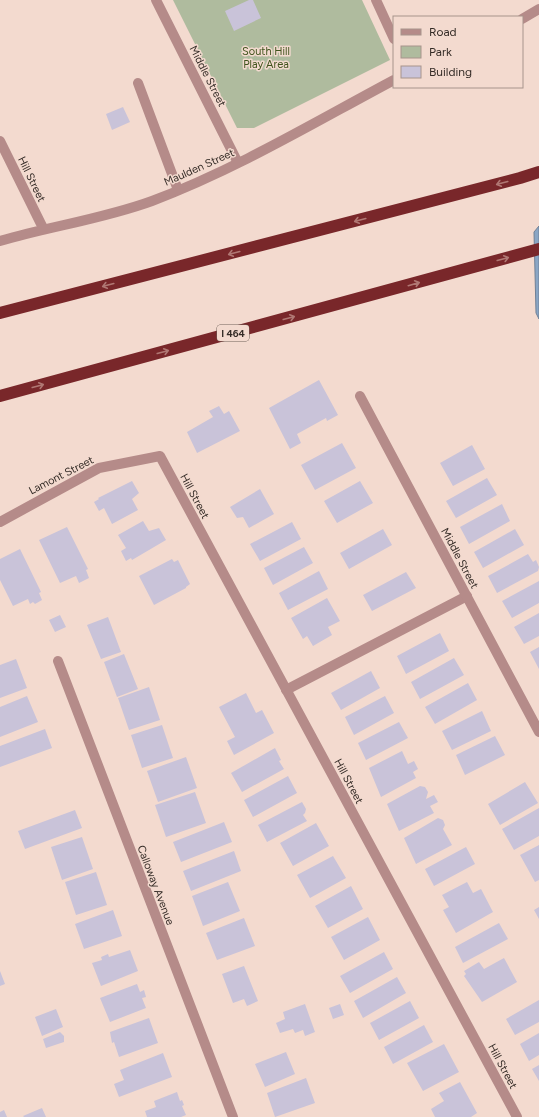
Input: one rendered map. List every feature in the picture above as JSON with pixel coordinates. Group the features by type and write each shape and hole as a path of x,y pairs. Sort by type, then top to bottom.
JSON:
{"highway":[{"path":"0,314 539,172"},
{"name":"I 464","path":"0,396 539,249"}],"street":[{"name":"Middle Street","path":"156,0 238,163"},
{"path":"376,0 393,37"},
{"path":"523,18 539,9"},
{"name":"Maulden Street","path":"0,241 43,228 89,220 152,201 238,163 393,81"},
{"path":"138,83 178,190"},
{"name":"Hill Street","path":"0,141 43,228"},
{"name":"Middle Street","path":"360,396 539,732"},
{"name":"Hill Street","path":"160,456 518,1117"},
{"name":"Lamont Street","path":"0,522 99,468 160,456"},
{"path":"286,690 467,596"},
{"name":"Calloway Avenue","path":"58,662 233,1117"}],"green space":[{"name":"South Hill Play Area","path":"173,0 362,0 390,60 254,128 237,128"}],"water":[{"path":"539,226 539,319 536,313 534,232"}],"building":[{"path":"249,0 253,0 261,18 234,31 225,11"},
{"path":"123,107 130,122 112,130 106,114"},
{"path":"319,380 338,415 327,421 326,418 297,434 301,443 290,449 269,408"},
{"path":"219,406 224,414 229,411 240,431 197,453 187,432 213,417 209,411"},
{"path":"342,443 356,468 315,490 301,465"},
{"path":"472,445 485,469 453,486 440,463"},
{"path":"487,478 497,495 456,518 446,501"},
{"path":"132,481 139,493 132,499 138,510 112,524 104,508 99,511 94,502 99,499 98,498"},
{"path":"360,481 373,503 337,523 324,501"},
{"path":"260,489 274,514 249,528 243,517 237,518 230,507"},
{"path":"502,504 510,521 469,544 460,527"},
{"path":"143,521 149,531 159,528 166,540 132,560 131,558 126,561 121,551 126,548 118,535"},
{"path":"292,522 301,539 260,561 250,544"},
{"path":"67,527 88,569 86,570 89,578 79,583 76,576 60,583 39,540"},
{"path":"383,529 392,545 349,569 340,553"},
{"path":"515,529 524,545 483,568 474,552"},
{"path":"304,547 313,563 273,585 264,568"},
{"path":"20,549 41,592 39,593 42,600 35,604 33,602 30,604 28,599 13,606 0,580 0,559"},
{"path":"528,554 533,562 536,560 539,567 538,571 497,593 488,576"},
{"path":"172,559 174,562 178,560 190,584 186,588 154,605 139,576"},
{"path":"319,571 328,589 288,610 279,593"},
{"path":"406,572 416,588 372,611 363,595"},
{"path":"539,581 539,603 512,618 502,601"},
{"path":"327,598 340,621 328,627 332,635 313,646 307,636 303,639 291,618"},
{"path":"539,613 539,636 524,644 514,627"},
{"path":"60,615 66,627 55,632 49,620"},
{"path":"108,617 121,652 101,659 87,625"},
{"path":"440,633 449,651 406,674 397,656"},
{"path":"539,647 539,669 530,652"},
{"path":"124,654 138,689 117,697 104,662"},
{"path":"454,658 464,675 420,699 411,682"},
{"path":"16,659 27,688 0,698 0,665"},
{"path":"371,671 380,688 341,710 331,693"},
{"path":"468,683 477,700 435,724 425,707"},
{"path":"149,687 160,720 129,730 118,698"},
{"path":"246,693 256,713 262,710 274,733 234,755 227,741 235,737 219,707"},
{"path":"27,696 38,722 0,737 0,707"},
{"path":"385,696 394,713 354,735 345,717"},
{"path":"482,711 491,731 452,750 442,731"},
{"path":"399,722 408,738 366,760 358,743"},
{"path":"162,725 173,758 142,768 131,735"},
{"path":"45,729 52,748 0,767 0,746"},
{"path":"495,736 505,755 465,775 456,755"},
{"path":"275,748 281,760 279,761 284,769 242,792 231,773"},
{"path":"402,751 408,764 414,761 418,769 413,772 416,778 381,797 369,768"},
{"path":"186,757 197,788 158,802 147,771"},
{"path":"288,776 297,793 253,817 244,800"},
{"path":"525,782 538,803 500,825 488,804"},
{"path":"420,786 425,787 428,792 426,799 434,795 438,802 430,806 434,813 399,831 387,804"},
{"path":"195,792 206,823 166,837 155,805"},
{"path":"302,802 306,809 303,815 307,821 267,842 258,825"},
{"path":"539,808 539,836 514,850 502,829"},
{"path":"75,810 82,828 25,849 18,831"},
{"path":"438,818 443,820 445,825 443,829 452,845 416,864 404,838"},
{"path":"224,822 232,842 181,862 173,842"},
{"path":"316,823 329,846 293,866 280,843"},
{"path":"82,837 93,869 62,880 51,847"},
{"path":"539,845 539,880 535,882 520,855"},
{"path":"466,847 475,864 434,886 425,869"},
{"path":"234,851 241,871 191,891 183,871"},
{"path":"333,856 346,878 310,898 297,875"},
{"path":"96,872 107,905 76,915 65,882"},
{"path":"228,882 240,911 203,926 192,896"},
{"path":"467,882 473,893 481,889 493,912 456,933 443,910 449,907 442,895"},
{"path":"351,886 363,909 328,928 315,906"},
{"path":"539,907 539,919 534,910"},
{"path":"113,910 122,936 84,949 75,924"},
{"path":"368,917 380,940 344,960 331,937"},
{"path":"244,918 255,946 217,960 206,933"},
{"path":"499,923 508,939 463,963 455,947"},
{"path":"130,950 138,971 101,986 92,963 102,960 101,957 108,954 109,957"},
{"path":"384,952 393,969 350,993 340,976"},
{"path":"504,958 517,982 482,1002 464,976 466,974 464,971 479,962 484,969"},
{"path":"244,966 258,1001 247,1006 244,999 233,1003 222,974"},
{"path":"0,971 5,984 0,986"},
{"path":"397,977 406,993 363,1018 354,1001"},
{"path":"137,984 140,992 144,990 146,997 142,998 146,1008 110,1022 100,998"},
{"path":"539,1000 539,1022 515,1035 506,1019"},
{"path":"410,1001 419,1018 379,1040 370,1023"},
{"path":"305,1004 315,1032 305,1036 303,1030 295,1033 293,1029 280,1033 276,1023 285,1019 283,1012"},
{"path":"340,1004 344,1015 333,1019 329,1008"},
{"path":"56,1009 63,1027 42,1036 35,1017"},
{"path":"149,1018 158,1043 119,1057 114,1042 112,1043 110,1032"},
{"path":"424,1025 433,1042 393,1064 384,1047"},
{"path":"60,1032 64,1036 64,1042 46,1048 43,1039"},
{"path":"539,1033 539,1055 529,1061 520,1044"},
{"path":"444,1044 459,1072 423,1091 407,1063"},
{"path":"286,1052 295,1074 265,1087 255,1064"},
{"path":"163,1053 172,1077 119,1097 114,1084 124,1080 120,1070"},
{"path":"539,1065 539,1081 532,1069"},
{"path":"306,1078 315,1103 275,1117 267,1093"},
{"path":"460,1082 477,1113 471,1117 435,1117 431,1109 444,1101 439,1093"},
{"path":"177,1092 180,1101 182,1100 184,1105 182,1106 186,1115 181,1117 147,1117 145,1111 156,1107 154,1101"},
{"path":"42,1108 46,1117 23,1116"},
{"path":"4,1110 7,1117 0,1117 0,1112"}]}
